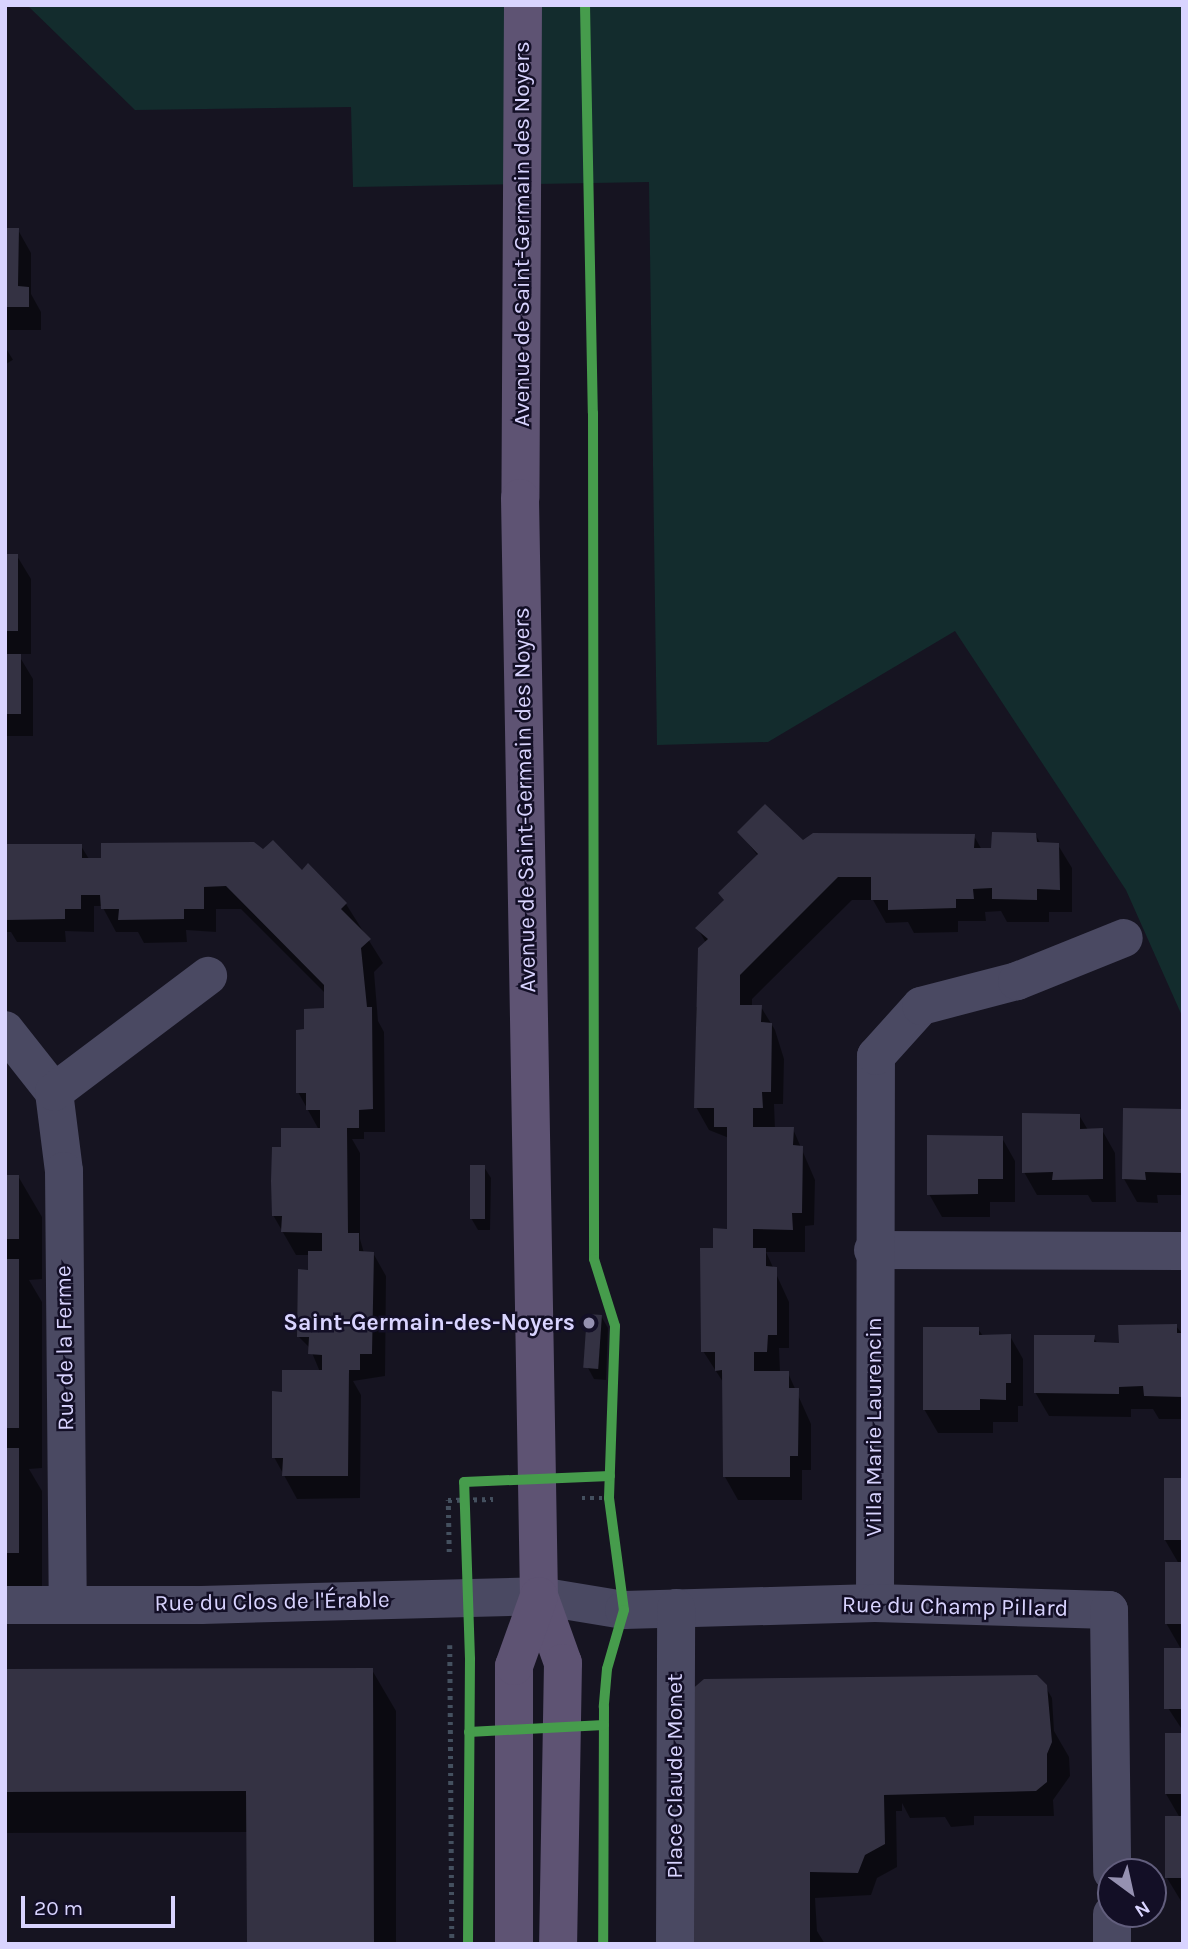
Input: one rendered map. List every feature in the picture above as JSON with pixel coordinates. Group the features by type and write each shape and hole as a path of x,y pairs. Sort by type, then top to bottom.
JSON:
{"main road":[{"name":"Avenue de Saint-Germain des Noyers","path":"523,5 520,498 539,1596 563,1663 558,1944"},
{"name":"Avenue de Saint-Germain des Noyers","path":"514,1944 514,1666 539,1596"}],"street":[{"name":"Villa Marie Laurencin","path":"875,1603 873,1250 876,1056 921,1006 1017,981 1124,938"},
{"path":"5,1030 54,1091 208,976"},
{"name":"Rue de la Ferme","path":"54,1091 64,1171 68,1605"},
{"path":"873,1250 1183,1251"},
{"name":"Rue du Clos de l'Érable","path":"5,1605 539,1596"},
{"name":"Rue du Champ Pillard","path":"539,1596 624,1610 875,1603 1109,1610 1112,1858"},
{"name":"Place Claude Monet","path":"675,1944 676,1608"}],"path":[{"path":"464,1482 465,1514"}],"green space":[{"path":"27,5 1183,5 1183,1018 1126,890 955,631 768,742 657,745 649,182 353,187 351,107 135,110"}],"building":[{"path":"5,228 19,228 18,286 29,287 29,307 5,307"},
{"path":"5,554 18,554 18,631 5,631"},
{"path":"5,654 21,654 21,714 5,714"},
{"path":"765,804 803,840 813,833 975,834 974,848 991,848 992,832 1036,833 1037,842 1059,843 1060,890 1037,889 1037,900 992,899 992,888 973,889 974,899 956,899 956,908 888,910 888,900 871,900 871,877 838,877 740,975 740,1005 762,1005 761,1022 772,1023 771,1092 762,1092 763,1108 753,1108 753,1127 794,1127 793,1145 803,1146 802,1213 792,1213 793,1230 753,1229 753,1248 766,1248 766,1266 777,1267 777,1335 768,1335 767,1352 754,1352 754,1371 789,1371 789,1388 799,1388 798,1456 790,1456 790,1477 723,1477 722,1370 715,1371 715,1352 701,1352 700,1248 713,1248 713,1228 727,1229 727,1127 714,1127 714,1108 694,1108 698,948 708,939 695,928 724,900 718,893 758,854 737,832"},
{"path":"273,840 302,870 308,863 347,903 341,909 371,939 361,948 367,1007 372,1007 373,1109 359,1110 359,1128 347,1128 348,1233 359,1233 359,1251 374,1252 372,1354 360,1354 360,1370 349,1370 348,1476 282,1476 283,1458 272,1458 272,1391 282,1392 282,1370 322,1370 322,1355 308,1354 309,1337 297,1337 298,1269 308,1270 308,1251 322,1251 322,1233 281,1232 282,1216 272,1216 271,1181 272,1147 281,1147 281,1128 320,1128 320,1110 306,1110 306,1093 296,1093 296,1030 304,1029 304,1009 324,1008 324,985 226,886 204,887 204,909 184,909 184,919 118,920 119,909 101,909 100,895 81,895 81,909 65,909 65,919 5,920 5,844 82,844 82,858 101,858 101,843 254,842 263,849"},
{"path":"1123,1108 1183,1109 1182,1173 1145,1172 1146,1180 1122,1179"},
{"path":"1022,1113 1080,1114 1080,1129 1103,1128 1103,1179 1052,1180 1053,1172 1022,1173"},
{"path":"927,1135 1003,1136 1003,1179 978,1179 978,1194 927,1195"},
{"path":"470,1165 485,1165 485,1219 470,1219"},
{"path":"5,1175 19,1175 19,1239 5,1239"},
{"path":"5,1259 19,1259 19,1428 5,1428"},
{"path":"587,1314 602,1315 598,1369 583,1368"},
{"path":"1177,1324 1177,1333 1183,1333 1183,1397 1144,1396 1143,1386 1119,1387 1119,1394 1034,1393 1034,1335 1095,1335 1094,1342 1119,1343 1118,1325"},
{"path":"923,1327 979,1327 979,1335 1011,1334 1011,1383 1006,1383 1006,1400 980,1399 980,1410 923,1410"},
{"path":"5,1448 19,1448 19,1553 5,1553"},
{"path":"1164,1478 1183,1478 1183,1540 1164,1540"},
{"path":"1165,1562 1183,1562 1183,1624 1165,1624"},
{"path":"1164,1648 1183,1648 1183,1709 1164,1709"},
{"path":"373,1668 374,1944 247,1944 246,1791 5,1792 5,1669"},
{"path":"1037,1675 1047,1685 1052,1742 1047,1754 1047,1782 1036,1791 884,1795 885,1844 865,1855 858,1873 810,1872 810,1944 690,1944 690,1691 704,1679"},
{"path":"1165,1733 1183,1733 1183,1794 1165,1794"},
{"path":"1165,1816 1183,1816 1183,1878 1167,1878"}],"cycle path":[{"path":"585,5 593,413 594,1259 615,1326 609,1498 624,1610 607,1669 604,1707 603,1944"},
{"path":"468,1944 470,1659 464,1482 610,1476"},
{"path":"469,1732 604,1725"}],"place":[{"name":"Saint-Germain-des-Noyers","path":"589,1323"}]}
